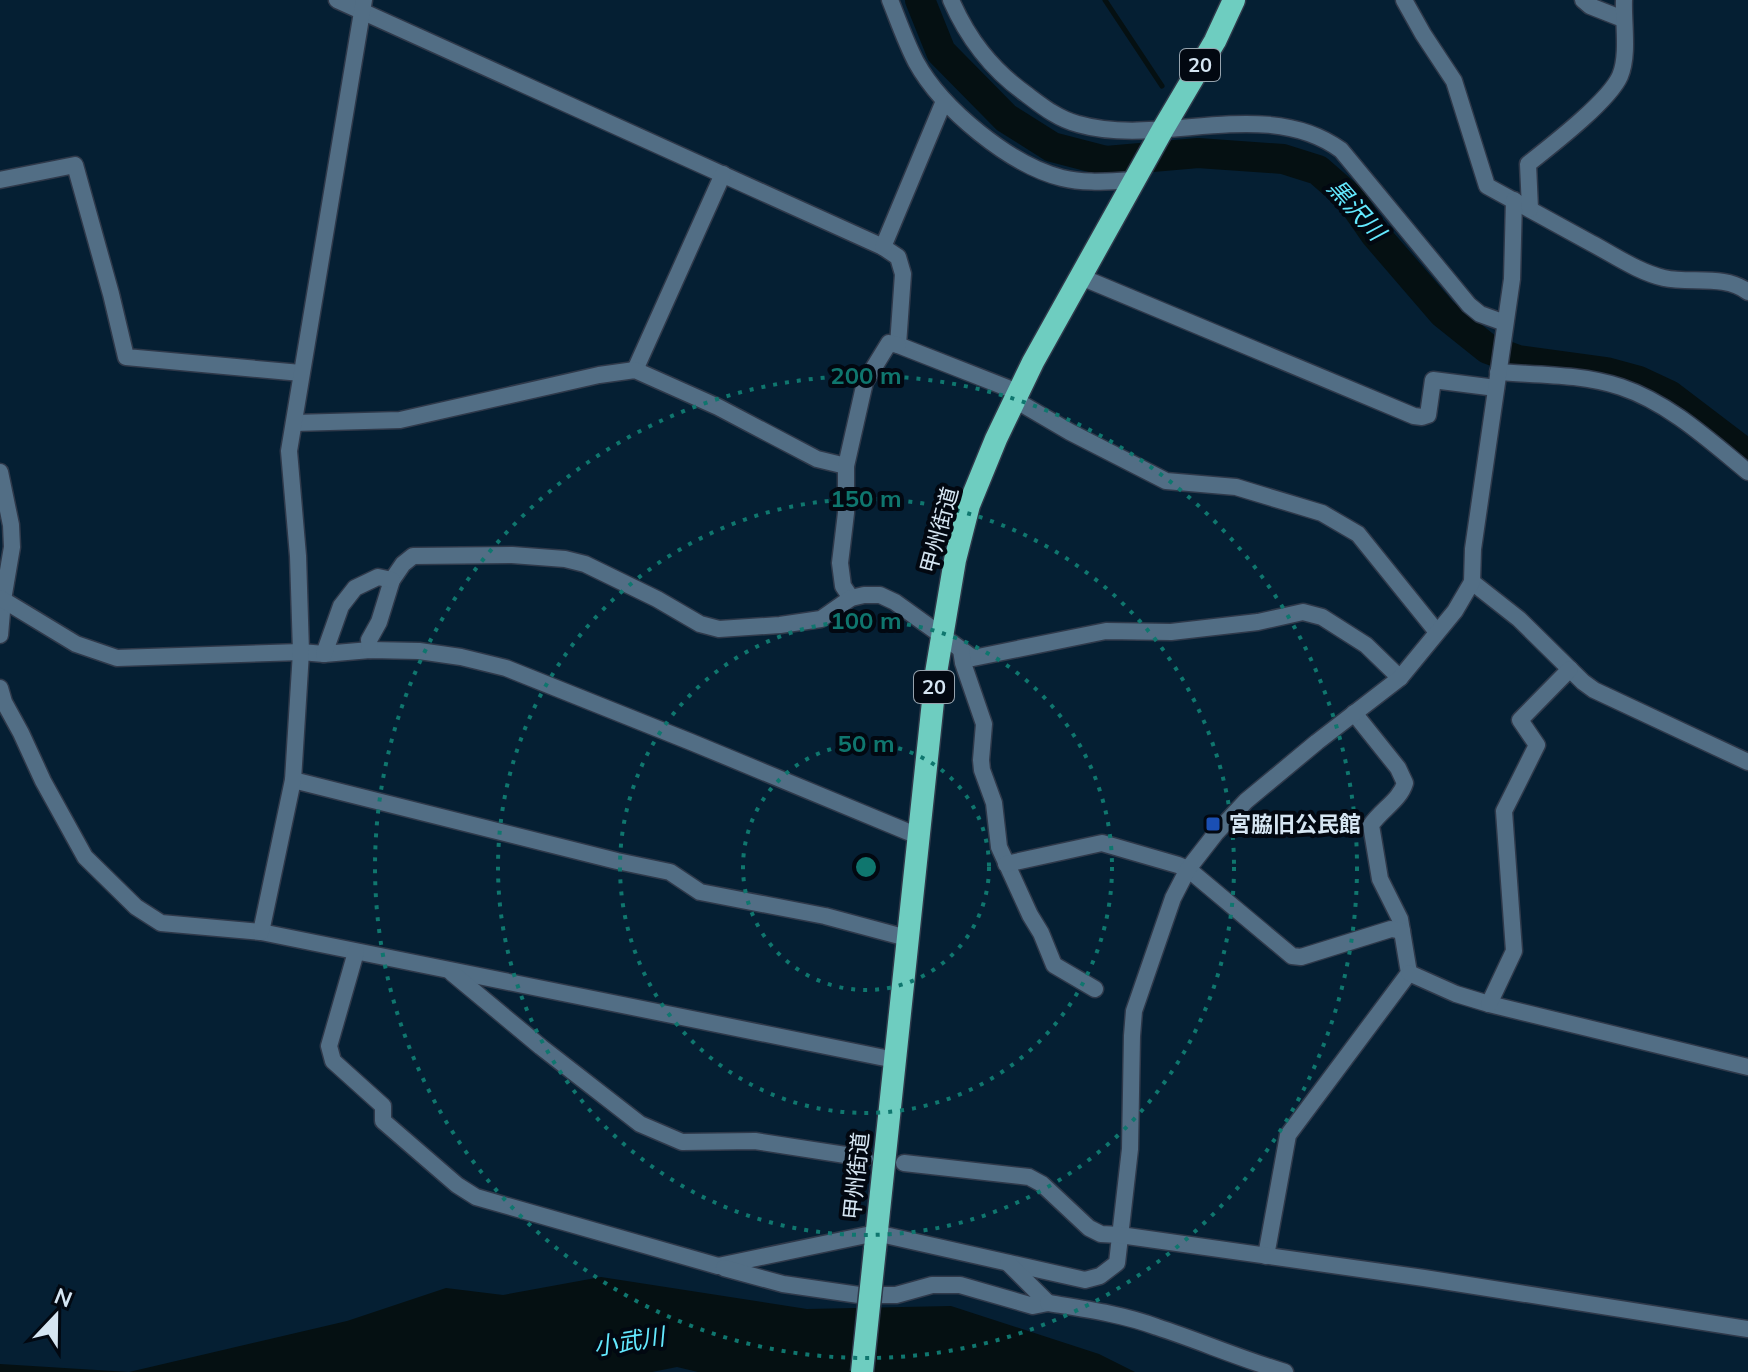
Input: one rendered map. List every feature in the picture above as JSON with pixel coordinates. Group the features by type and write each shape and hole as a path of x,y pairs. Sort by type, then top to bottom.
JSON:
{"highway":[{"name":"甲州街道","path":"862,1372 941,635 969,505 1033,362 1215,41 1234,0"}],"street":[{"path":"337,0 363,6 883,247 898,257 903,274 898,345"},
{"path":"890,0 917,63 944,101 989,140 1014,158 1060,178 1088,182 1135,180"},
{"path":"951,0 963,26 987,59 1011,83 1050,112 1078,124 1120,131 1262,124 1290,128 1329,142 1341,150 1469,305 1505,326"},
{"path":"1404,0 1454,81 1487,186 1659,277 1713,280 1746,287"},
{"path":"1583,0 1590,6 1623,19"},
{"path":"1530,209 1528,164 1600,101 1620,76 1624,58 1624,0"},
{"path":"261,932 293,780 301,652 298,556 289,451 363,6"},
{"path":"883,247 944,101"},
{"path":"0,180 75,165 126,357 301,373"},
{"path":"635,370 723,174"},
{"path":"718,1266 875,1241 1007,1262 1085,1280 1100,1276 1117,1263 1130,1149 1134,1011 1173,898 1188,869 1216,833 1258,790 1400,678 1455,611 1472,582 1473,549 1512,279 1514,200"},
{"path":"1081,277 1414,416 1428,415 1433,380 1498,374 1575,378 1619,386 1668,409 1748,472"},
{"path":"851,598 843,586 840,563 846,513 846,466 865,382 889,343 1017,396 1070,432 1166,481 1236,487 1330,517 1358,534 1437,632"},
{"path":"294,423 400,420 599,375 635,370 718,407 817,459 846,466"},
{"path":"0,472 11,525 12,547 2,599"},
{"path":"370,650 369,640 379,622 392,580 413,556 512,555 565,559 585,564 700,624 719,629 821,619 851,598 880,595 895,602 973,658 1106,631 1171,632 1258,622 1303,612 1322,617 1366,645 1400,678"},
{"path":"0,559 0,635"},
{"path":"324,654 341,606 355,588 378,577 392,580"},
{"path":"1472,582 1519,619 1583,682 1608,698 1748,762"},
{"path":"2,599 76,644 117,658 419,651 506,668 918,836"},
{"path":"961,650 984,724 982,770 994,803 999,847 1054,965 1095,989"},
{"path":"1489,1004 1514,951 1504,811 1537,745 1520,720 1570,669"},
{"path":"0,688 43,781 85,857 136,907 161,923 261,932 895,1060"},
{"path":"1266,1256 1288,1135 1409,973 1400,919 1380,879 1371,825 1378,814 1402,792 1405,783 1398,768 1354,713"},
{"path":"293,780 670,872 700,892 825,916 907,938"},
{"path":"1006,864 1102,843 1188,869 1292,956 1301,957 1391,929 1402,931"},
{"path":"356,952 329,1046 333,1061 383,1106 383,1121 457,1185 476,1197 783,1284 859,1295 896,1295 932,1285 960,1285 1033,1306 1048,1303 1119,1316 1285,1372"},
{"path":"451,972 640,1124 682,1142 755,1141 865,1158"},
{"path":"1409,973 1456,994 1489,1004 1748,1067"},
{"path":"904,1163 1029,1177 1042,1184 1089,1228 1101,1234 1424,1278 1748,1329"},
{"path":"1007,1262 1048,1303"}],"water":[{"name":"小武川","path":"601,1277 807,1309 951,1306 1099,1354 1135,1372 698,1372 677,1367 652,1372 129,1372 347,1321 446,1288 503,1295"},
{"path":"0,1364 129,1372 0,1372"}],"waterway":[{"name":"黒沢川","path":"920,0 941,52 1006,118 1052,147 1106,161 1198,153 1283,159 1318,170 1350,198 1375,234 1443,313 1488,349 1518,360 1606,372 1639,381 1669,395 1748,455"},
{"path":"1105,0 1162,86"},
{"path":"1192,143 1198,153"}],"place":[{"name":"宮脇旧公民館","path":"1213,824"}]}
